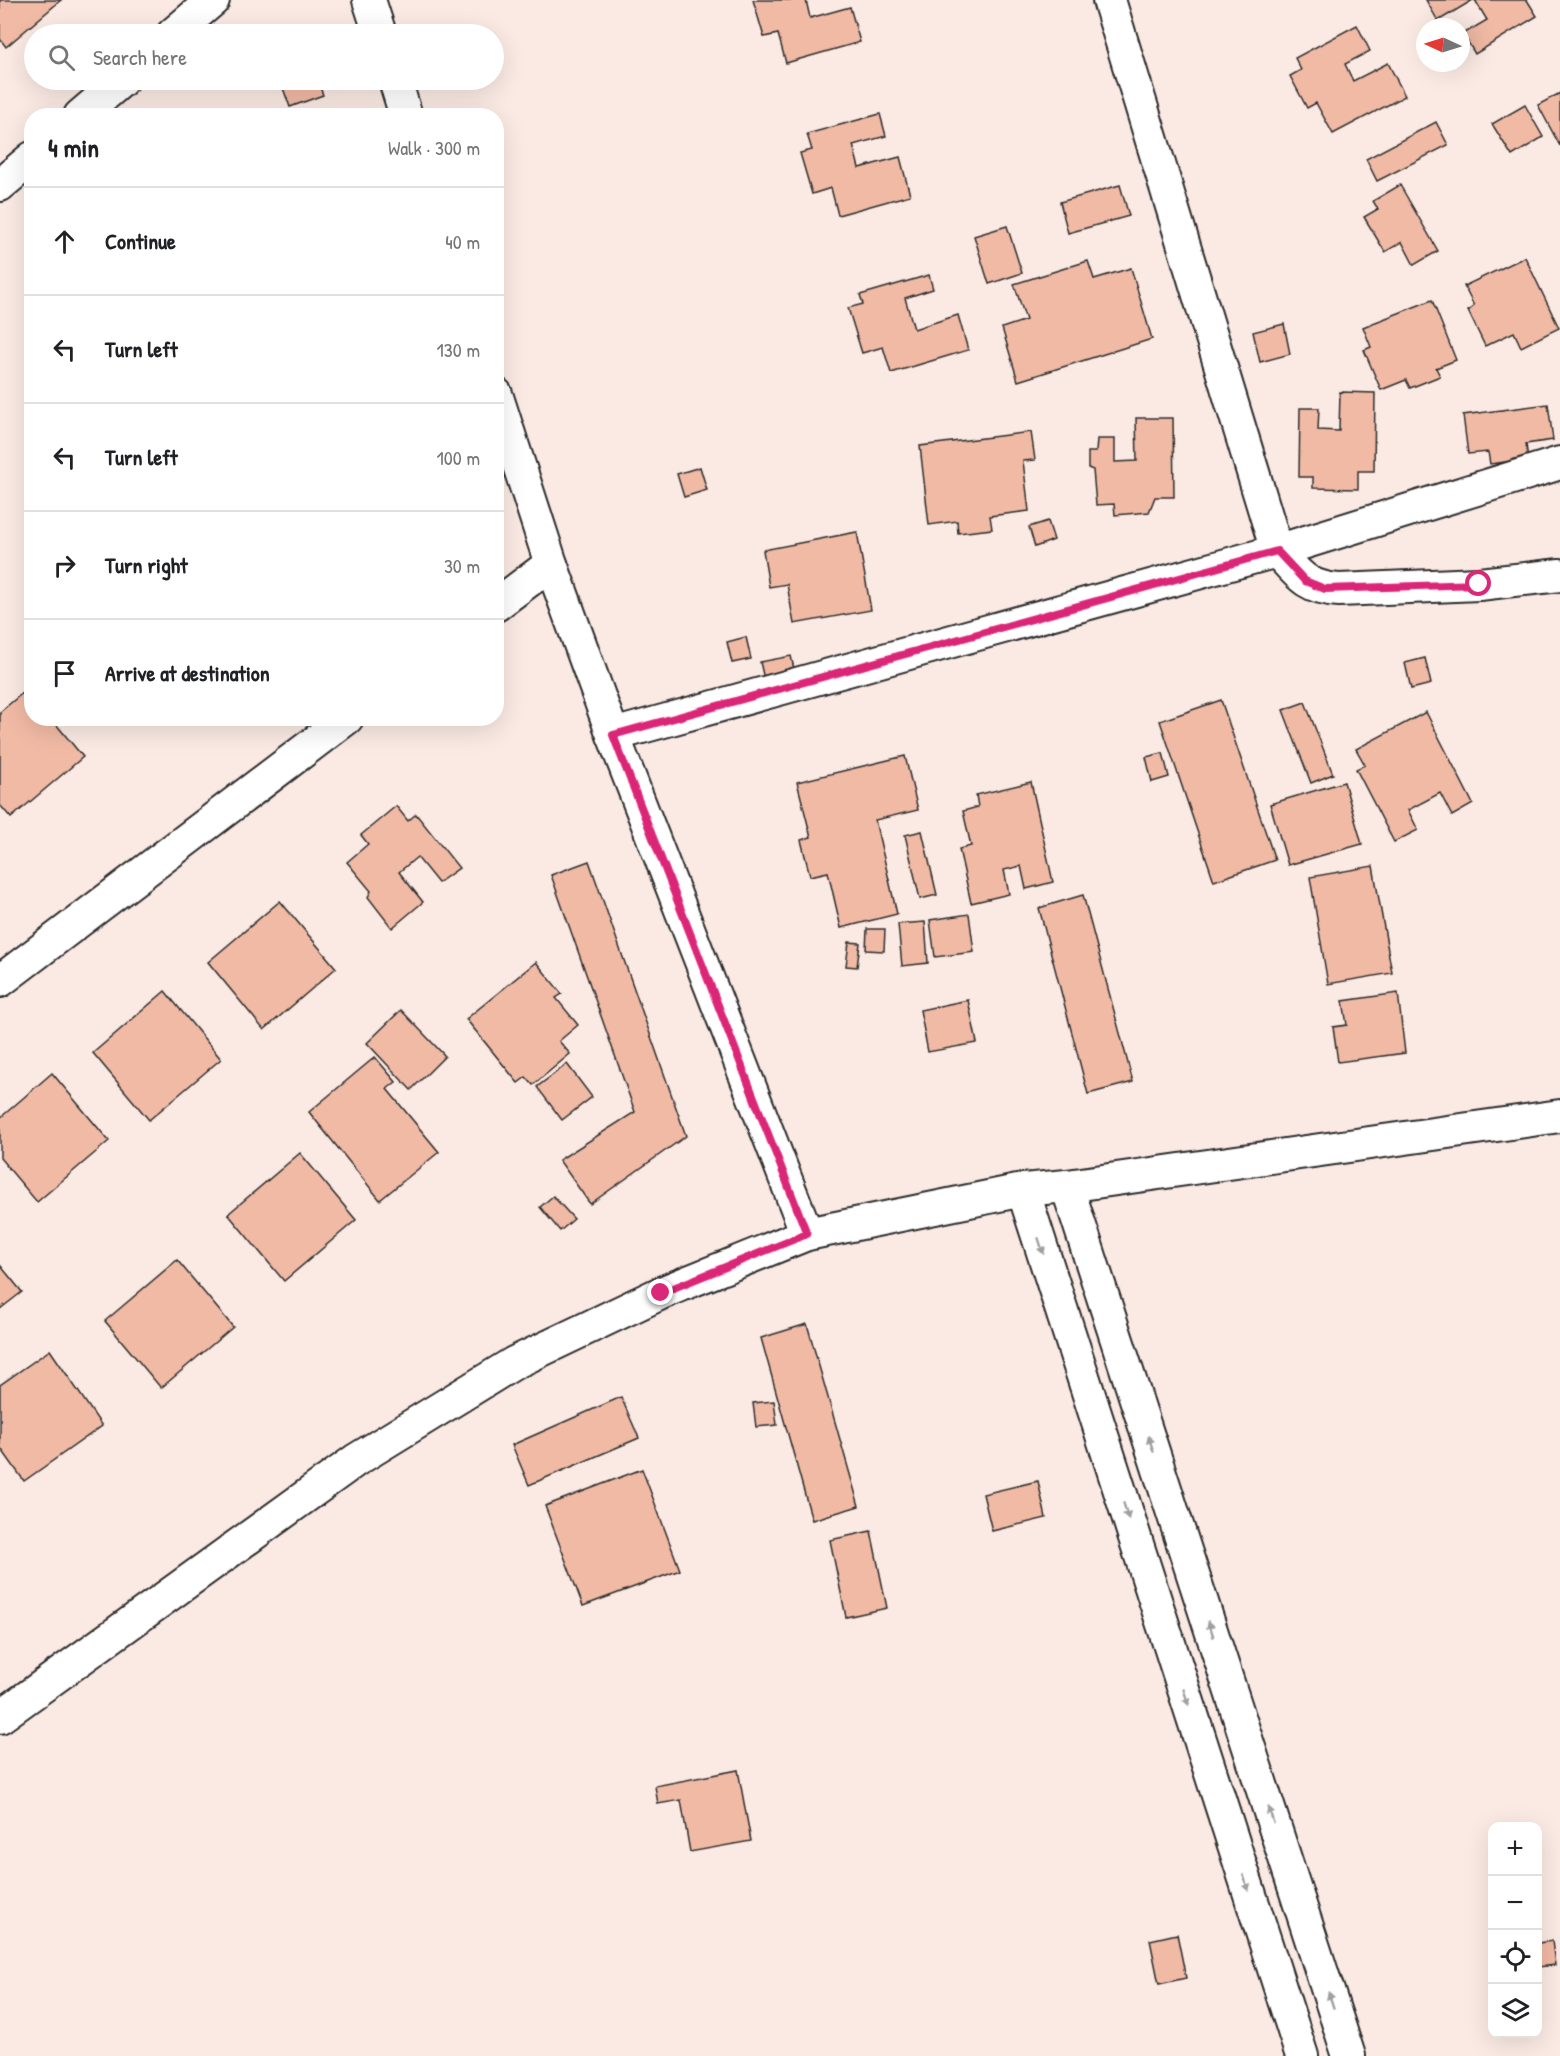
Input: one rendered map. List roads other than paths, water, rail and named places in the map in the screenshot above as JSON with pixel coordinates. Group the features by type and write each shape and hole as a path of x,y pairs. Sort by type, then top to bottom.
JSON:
{"street":[{"path":"185,24 213,0"},
{"path":"369,0 377,24"},
{"path":"1109,0 1277,551 1305,581 1325,589 1479,584 1560,575"},
{"path":"89,108 110,90"},
{"path":"398,90 404,108"},
{"path":"0,185 24,165"},
{"path":"504,419 551,564 613,735 807,1234"},
{"path":"613,735 1277,551 1560,463"},
{"path":"504,599 551,564"},
{"path":"0,981 335,726"},
{"path":"0,1717 356,1460 514,1364 661,1293 807,1234 1023,1190 1067,1186 1560,1116"},
{"path":"1067,1186 1349,2056"},
{"path":"1023,1190 1302,2056"}]}
